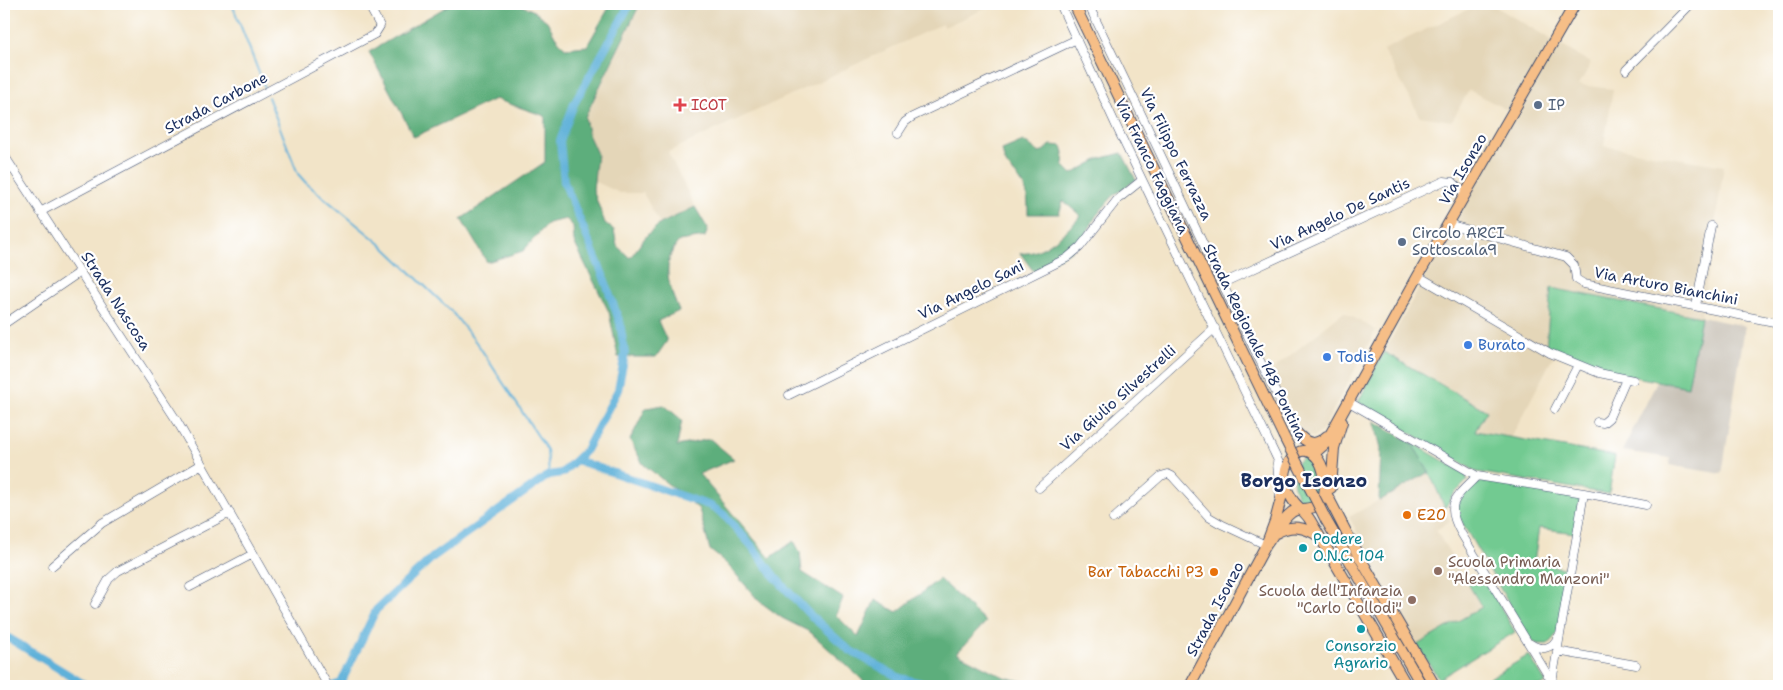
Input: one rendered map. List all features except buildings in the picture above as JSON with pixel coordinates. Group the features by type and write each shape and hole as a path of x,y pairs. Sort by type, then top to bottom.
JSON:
{"main road":[{"name":"Strada Regionale 148 Pontina","path":"1074,4 1326,520 1422,686"},
{"name":"Via Isonzo","path":"1333,436 1349,402 1418,276 1575,4"},
{"path":"1297,433 1308,443 1314,444 1333,436"},
{"path":"1266,545 1281,502 1288,466 1300,451 1309,452 1320,449 1333,436"},
{"path":"1322,468 1333,436"},
{"path":"1332,504 1333,436"},
{"path":"1309,452 1317,459 1322,468 1325,491 1356,551 1434,686"},
{"path":"1285,478 1291,497 1310,520 1407,686"},
{"path":"1266,545 1288,515 1294,511 1313,508 1320,504 1325,491"},
{"path":"1276,533 1295,527 1308,530 1318,536"},
{"name":"Strada Isonzo","path":"1190,686 1266,545"}],"street":[{"name":"Strada Carbone","path":"40,212 375,34 380,26 368,4"},
{"name":"Via Franco Faggiana","path":"1060,4 1142,180 1273,449 1285,478"},
{"name":"Via Filippo Ferrazza","path":"1088,4 1250,342 1297,433 1309,452"},
{"path":"1626,70 1691,4"},
{"path":"898,133 905,122 912,117 1076,39"},
{"name":"Strada Nascosa","path":"4,155 169,409 326,683"},
{"name":"Via Angelo Sani","path":"789,395 1067,258 1080,247 1116,200 1142,180"},
{"name":"Via Angelo De Santis","path":"1223,283 1444,180 1453,182 1466,194"},
{"name":"Via Arturo Bianchini","path":"1448,224 1566,257 1574,265 1576,279 1584,284 1779,323"},
{"path":"1696,306 1710,226"},
{"path":"4,324 80,272"},
{"path":"1418,276 1534,344 1578,365 1630,379 1609,418 1605,422 1597,422"},
{"name":"Via Giulio Silvestrelli","path":"1039,488 1215,328"},
{"path":"1555,409 1578,365"},
{"path":"1349,402 1477,476 1646,505"},
{"path":"1273,449 1278,471 1281,502"},
{"path":"52,566 102,523 202,464"},
{"path":"1113,519 1162,476 1168,474 1210,517 1266,545"},
{"path":"1477,476 1454,501 1452,508 1454,518 1461,533 1529,643 1550,685"},
{"path":"1550,685 1562,626 1584,493"},
{"path":"95,604 109,580 118,570 230,514"},
{"path":"190,588 253,554"},
{"path":"1529,643 1541,649 1551,646 1562,626"},
{"path":"1557,651 1636,665"}],"shaded area":[{"name":"ICOT","path":"640,4 995,4 944,27 942,24 668,152 695,207 660,224 643,193 620,193 594,181 597,154 588,134 585,117"},
{"path":"1479,4 1491,4 1591,63 1579,85 1613,89 1604,146 1724,166 1701,317 1552,288 1555,353 1511,438 1475,431 1486,411 1384,352 1515,114 1469,90 1452,121 1420,116 1383,50"},
{"path":"1344,312 1376,330 1322,431 1314,437 1306,436 1296,421 1272,370"},
{"path":"1701,317 1745,326 1722,474 1669,465 1670,458 1622,451 1657,382 1688,387"},
{"path":"1429,472 1450,521 1436,530 1482,607 1417,645 1371,568 1375,565 1349,517"}],"green space":[{"path":"451,4 518,4 532,10 547,21 555,36 565,48 587,46 611,4 640,4 585,117 588,134 597,154 593,190 605,223 614,230 617,246 630,258 647,235 660,224 695,207 708,229 705,237 679,241 673,250 668,267 668,276 679,311 658,321 667,341 656,357 618,357 609,312 574,242 573,226 566,219 548,223 523,251 487,262 461,219 545,162 545,116 495,99 414,137 369,52"},
{"path":"1023,141 1040,153 1051,145 1062,146 1064,152 1063,165 1072,174 1099,159 1122,153 1136,180 1114,195 1096,216 1083,240 1072,250 1034,272 1020,253 1037,251 1045,247 1069,229 1081,216 1063,201 1059,214 1028,214 1024,187 1007,166 1002,150"},
{"path":"1551,288 1701,317 1688,387 1604,371 1546,348"},
{"path":"1384,352 1487,411 1475,431 1615,456 1609,494 1477,472 1358,402"},
{"path":"664,405 682,420 677,446 710,439 734,459 699,474 770,558 794,541 800,552 802,572 843,598 836,615 858,637 875,600 897,612 939,579 986,622 957,653 1004,677 1043,686 869,686 810,632 782,618 759,601 727,564 710,550 699,509 643,464 630,440 646,408"},
{"path":"1374,421 1411,442 1429,472 1379,501 1381,448"},
{"path":"1411,442 1466,474 1467,481 1452,496 1445,508 1429,472"},
{"path":"1302,458 1309,460 1314,465 1320,481 1318,496 1314,501 1308,503 1303,502 1299,498 1294,485 1294,469"},
{"path":"1484,481 1575,495 1580,501 1574,533 1539,528 1534,563 1569,569 1557,634 1548,644 1537,644 1530,640 1457,514 1458,503 1465,493"},
{"path":"1481,573 1515,632 1439,679 1417,645 1482,607 1467,582"},
{"path":"1529,655 1546,683 1540,686 1476,686"}],"waterway":[{"path":"232,4 265,88"},
{"path":"332,686 341,683 376,610 433,557 549,475 562,473 586,450 618,390 625,354 620,323 603,275 564,182 560,141 574,104 630,4"},
{"path":"268,97 298,174 306,183 384,247 452,312 479,346 547,450 549,475"},
{"path":"576,460 711,506 723,514 751,545 775,577 808,613 849,650 900,678 934,686"},
{"path":"4,637 7,637 87,686"}],"place":[{"name":"ICOT","path":"680,105"},
{"name":"IP","path":"1538,105"},
{"name":"Circolo ARCI Sottoscala9","path":"1402,242"},
{"name":"Burato","path":"1468,345"},
{"name":"Todis","path":"1327,357"},
{"name":"E20","path":"1407,515"},
{"name":"Podere O.N.C. 104","path":"1303,548"},
{"name":"Scuola Primaria \"Alessandro Manzoni\"","path":"1438,571"},
{"name":"Bar Tabacchi P3","path":"1214,572"},
{"name":"Scuola dell'Infanzia \"Carlo Collodi\"","path":"1412,600"},
{"name":"Consorzio Agrario","path":"1361,629"}],"district":[{"name":"Borgo Isonzo","path":"1304,481"}]}
